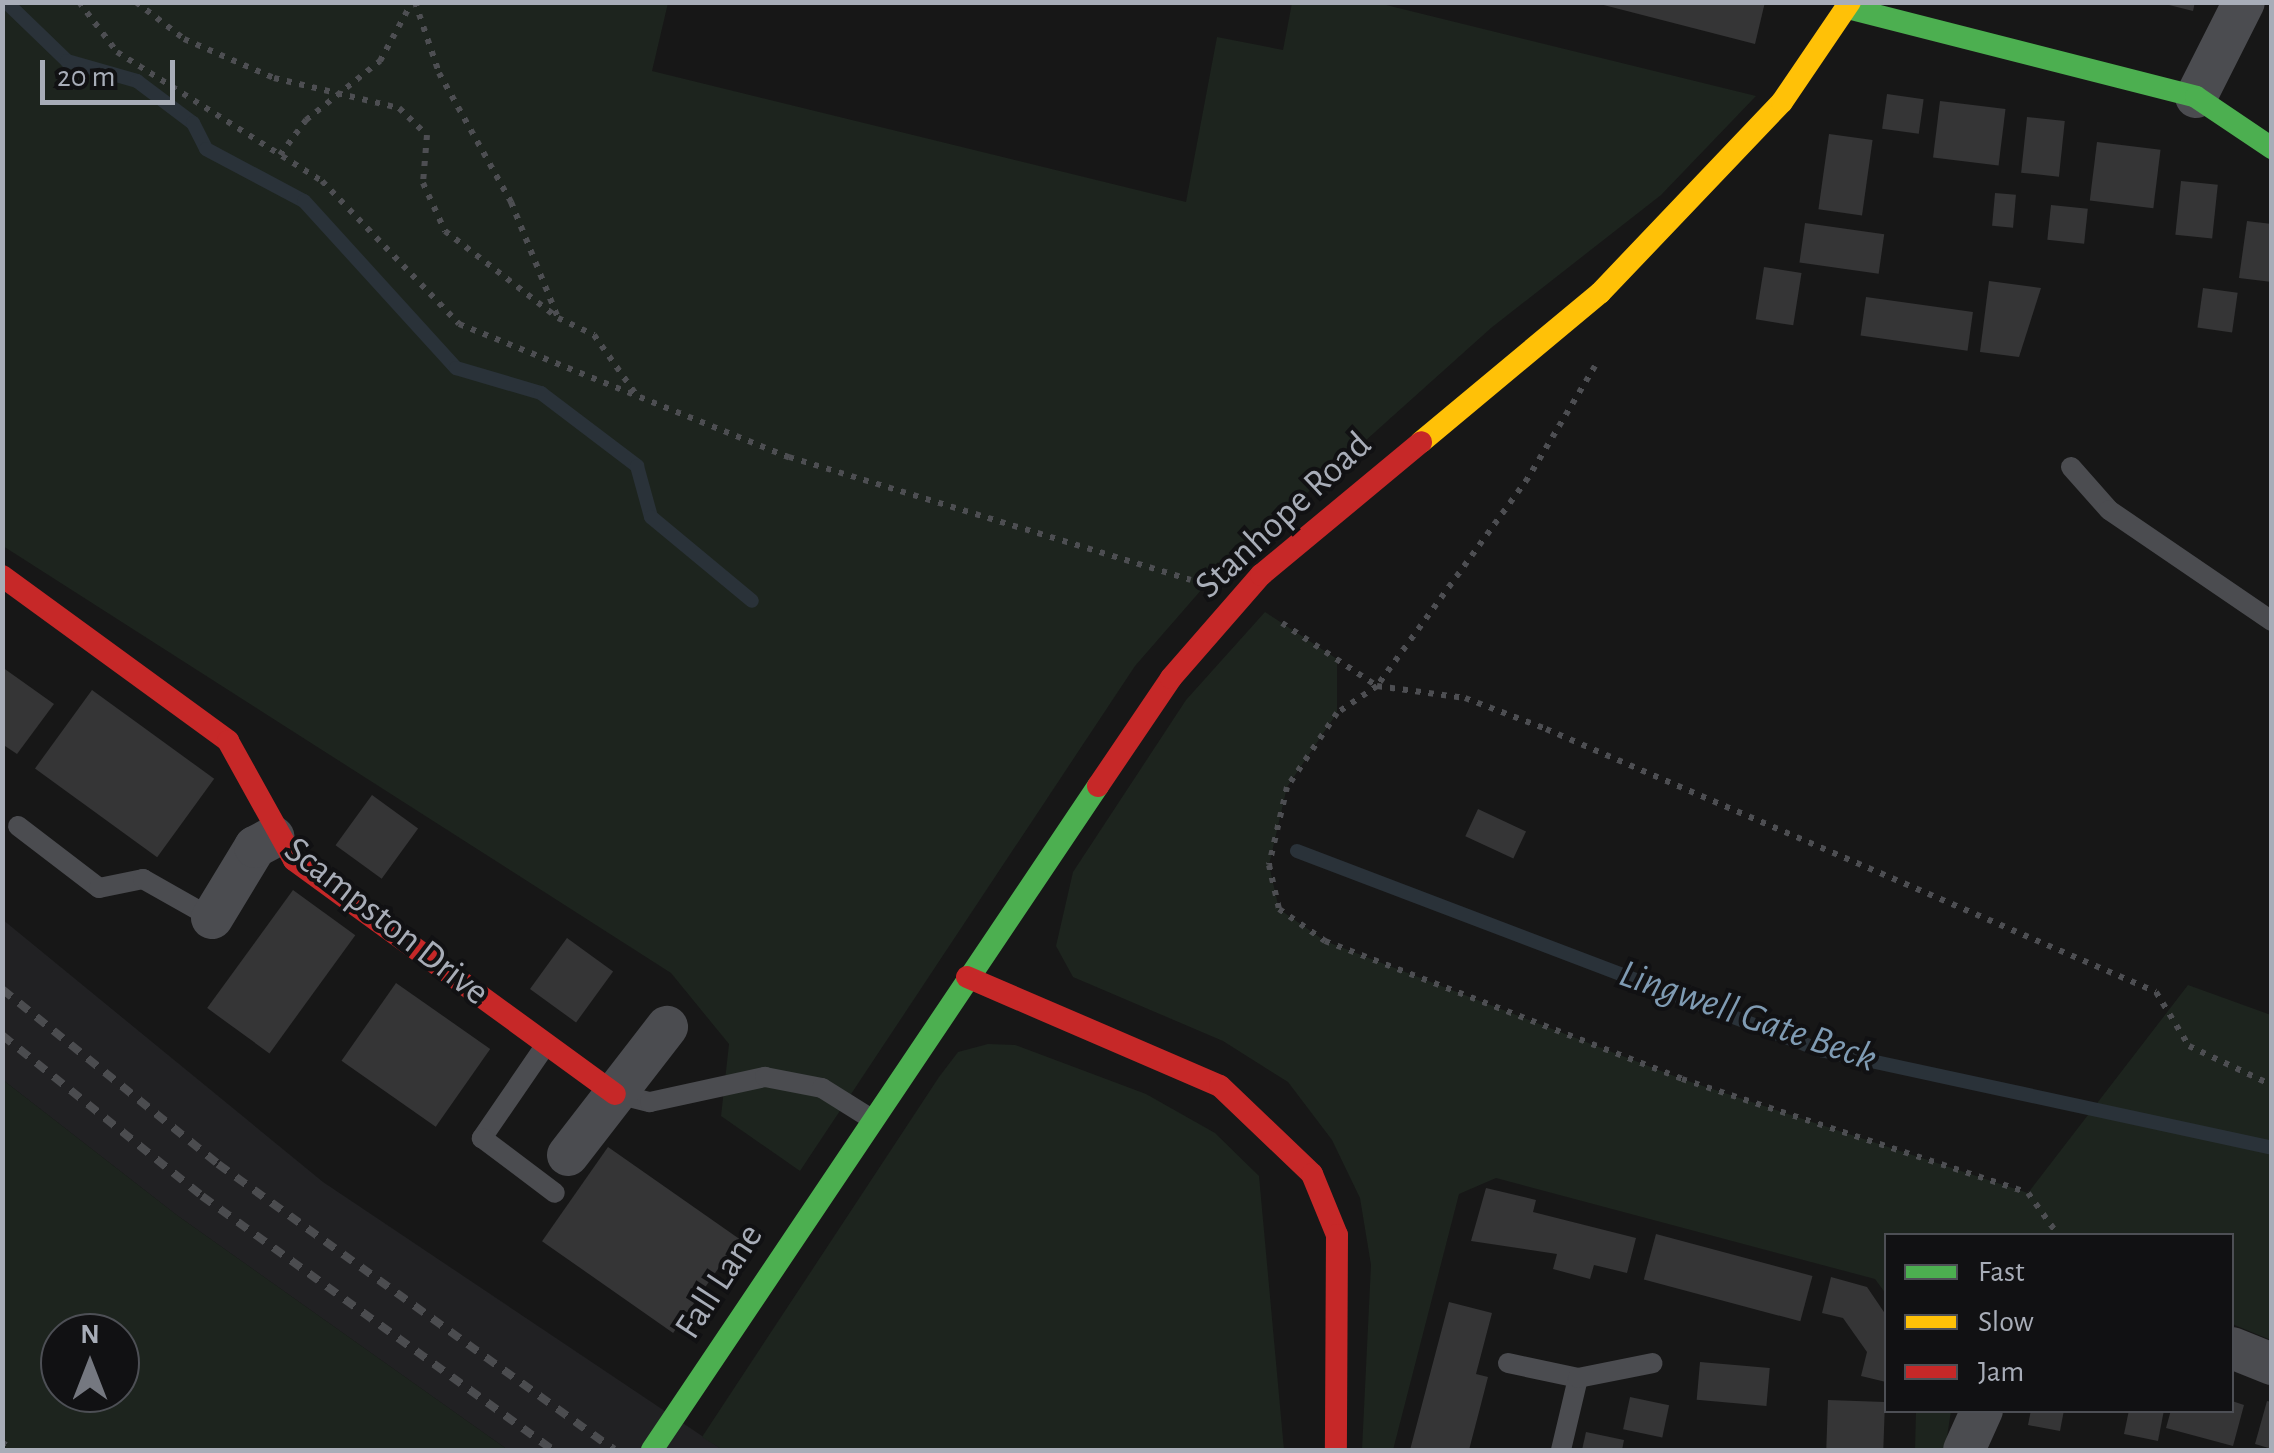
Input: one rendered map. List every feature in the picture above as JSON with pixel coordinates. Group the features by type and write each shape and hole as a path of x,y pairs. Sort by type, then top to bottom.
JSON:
{"street":[{"path":"2196,96 2244,2"},
{"path":"1849,5 2196,96 2272,148"},
{"name":"Stanhope Road","path":"846,1151 1171,678 1262,575 1600,294 1782,102 1849,5"},
{"name":"Scampston Drive","path":"2,576 228,741 274,837 615,1094"},
{"path":"212,918 255,847 274,837"},
{"path":"967,976 1220,1086 1312,1174 1337,1235 1336,1450"},
{"path":"562,1174 615,1094 667,1027"},
{"name":"Fall Lane","path":"652,1450 846,1151"},
{"path":"2234,1349 2272,1364"},
{"path":"1964,1450 1981,1413"}],"lane":[{"path":"2071,467 2109,510 2272,621"},
{"path":"18,826 99,888 143,879 212,918"},
{"path":"546,1044 482,1138 562,1174"},
{"path":"615,1094 650,1102 765,1076 822,1088 870,1118"},
{"path":"1508,1363 1578,1378 1653,1363"},
{"path":"1561,1450 1578,1378"}],"path":[{"path":"79,2 117,52 322,181 459,324 789,457 1068,535 1201,584"},
{"path":"136,2 220,54 398,108 427,135 423,183 446,231 558,318 594,335 636,396"},
{"path":"280,155 306,120 380,62 414,2"},
{"path":"414,2 439,74 511,202 558,318"},
{"path":"1602,354 1528,478 1377,686 1336,713 1287,787 1269,865 1279,910 1325,941 1682,1079 2028,1193 2057,1233"},
{"path":"1265,612 1377,686 1465,698 1546,729 2156,992 2189,1046 2272,1085"},
{"path":"2,1442 12,1450"}],"shaded area":[{"path":"3,3 668,3 652,71 1186,202 1217,37 1283,50 1292,3 1378,3 1756,96 1661,195 1491,328 1209,581 1135,666 800,1171 721,1116 729,1044 671,973 3,546"},
{"path":"1265,612 1337,659 1337,713 1287,787 1269,865 1279,909 1325,941 1682,1079 2028,1193 2188,985 2271,1015 2271,1340 2234,1325 2234,1233 1884,1233 1884,1291 1875,1279 1496,1178 1459,1194 1393,1450 1362,1450 1371,1265 1360,1198 1332,1140 1288,1082 1223,1041 1073,977 1056,946 1073,872 1186,700"},
{"path":"2,919 323,1182 723,1450 508,1450 178,1216 3,1080"},
{"path":"988,1044 1015,1045 1146,1094 1215,1133 1259,1176 1284,1450 723,1450 702,1437 939,1077 958,1052"},
{"path":"3,1080 178,1216 508,1450 3,1450"},
{"path":"1916,1413 1951,1413 1945,1450 1915,1450"}],"building":[{"path":"1592,2 1765,2 1755,44"},
{"path":"2157,2 2195,2 2193,11"},
{"path":"1887,94 1924,99 1919,134 1882,129"},
{"path":"1940,101 2006,109 1999,166 1933,158"},
{"path":"2027,117 2065,121 2059,177 2021,173"},
{"path":"1829,134 1873,140 1862,215 1818,209"},
{"path":"2097,142 2161,150 2153,208 2090,201"},
{"path":"2181,181 2218,185 2212,239 2175,235"},
{"path":"1995,193 2016,195 2013,228 1992,226"},
{"path":"2051,205 2088,209 2084,244 2047,240"},
{"path":"2247,221 2272,224 2272,282 2239,278"},
{"path":"1805,223 1884,234 1879,274 1799,263"},
{"path":"1764,267 1802,273 1793,325 1756,319"},
{"path":"1989,281 2041,288 2019,357 1980,352"},
{"path":"2203,288 2238,293 2232,332 2197,328"},
{"path":"1866,297 1973,312 1968,351 1861,336"},
{"path":"2,667 54,704 17,754 2,744"},
{"path":"92,690 214,779 157,857 35,768"},
{"path":"372,795 418,829 382,879 336,845"},
{"path":"1478,809 1526,831 1513,859 1465,836"},
{"path":"293,890 355,935 269,1053 207,1008"},
{"path":"567,938 613,972 576,1022 530,989"},
{"path":"396,983 490,1049 436,1127 342,1061"},
{"path":"608,1147 739,1239 673,1333 542,1241"},
{"path":"1486,1188 1536,1200 1533,1212 1636,1238 1627,1273 1594,1265 1590,1279 1553,1269 1557,1254 1471,1241"},
{"path":"1656,1234 1812,1276 1800,1321 1644,1279"},
{"path":"1831,1277 1867,1287 1884,1312 1884,1382 1861,1376 1867,1352 1843,1318 1822,1313"},
{"path":"1449,1302 1492,1313 1476,1374 1488,1377 1469,1450 1410,1450"},
{"path":"1700,1362 1770,1368 1766,1406 1697,1400"},
{"path":"1630,1397 1669,1405 1662,1438 1623,1429"},
{"path":"1828,1400 1884,1402 1883,1450 1826,1450"},
{"path":"2267,1401 2272,1402 2272,1449 2255,1444"},
{"path":"2234,1402 2244,1405 2233,1446 2166,1428 2170,1413 2234,1413"},
{"path":"2030,1413 2063,1413 2060,1431 2028,1425"},
{"path":"2128,1413 2163,1413 2158,1441 2124,1434"},
{"path":"1586,1432 1624,1440 1622,1450 1582,1450"}],"waterway":[{"path":"6,2 67,61 137,81 193,123 206,149 304,201 456,368 541,393 637,466 651,517 752,601"},
{"name":"Lingwell Gate Beck","path":"1297,851 1820,1050 2272,1148"}],"railway":[{"path":"2,989 218,1164 614,1450"},
{"path":"2,1035 202,1196 553,1450"}],"traffic: fast":[{"path":"1848,8 2196,97 2272,148"},
{"path":"652,1450 1098,786"}],"traffic: slow":[{"path":"1421,442 1600,293 1782,102 1850,2"}],"traffic: jam":[{"path":"1098,786 1171,678 1261,575 1421,442"},
{"path":"2,576 228,741 294,860 615,1094"},
{"path":"967,977 1220,1086 1312,1174 1337,1235 1336,1450"}]}
